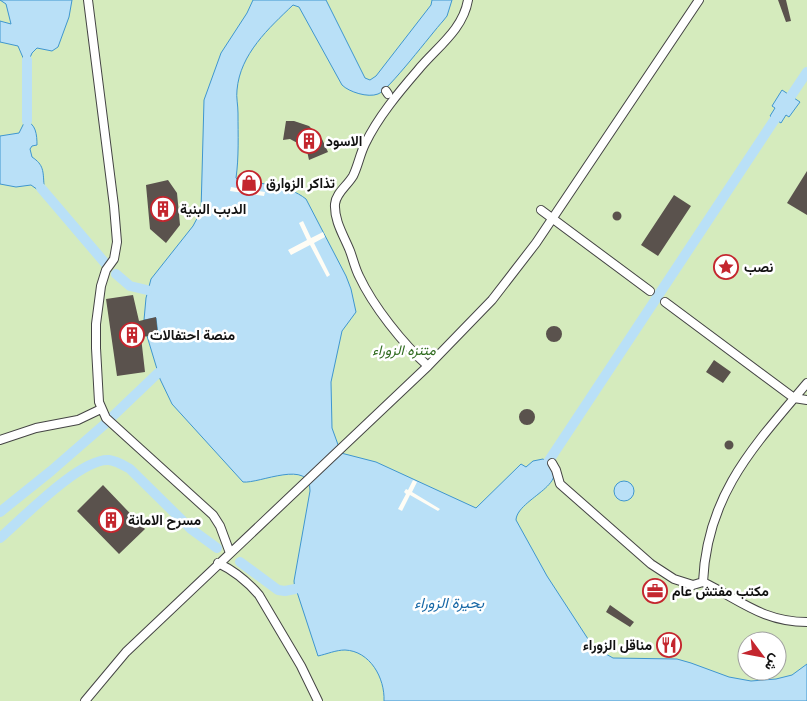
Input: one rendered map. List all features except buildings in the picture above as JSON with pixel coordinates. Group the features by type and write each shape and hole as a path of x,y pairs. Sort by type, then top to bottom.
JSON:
{"street":[{"path":"88,0 117,242 114,259 106,270 101,286 97,310 96,348 101,410 106,418 136,447 213,515 220,526 230,553"},
{"path":"428,366 413,352 370,296 358,275 336,218 335,206 336,197 352,177 365,144 377,124 417,70 462,20 466,12 468,0"},
{"path":"85,701 126,652 428,366 467,328 497,294 519,266 698,0"},
{"path":"542,210 650,291"},
{"path":"665,302 794,398 807,400"},
{"path":"703,582 703,569 712,528 724,493 748,454 807,383"},
{"path":"0,440 36,428 78,420 101,410"},
{"path":"552,463 560,484 651,564 674,578 693,585 703,582 770,618 789,622 807,622"},
{"path":"218,563 235,572 259,595 302,666 318,701"}],"green space":[{"name":"متنزه الزوراء","path":"0,0 807,0 807,701 0,701"}],"water":[{"path":"0,0 72,0 69,17 58,47 52,51 37,48 29,60 24,60 18,46 0,42 0,21 11,24 6,4"},
{"name":"بحيرة الزوراء","path":"253,0 326,0 365,78 370,80 376,76 431,5 432,0 452,0 447,16 400,73 378,94 359,94 342,85 299,7 293,5 257,43 250,53 239,77 237,93 238,162 236,178 238,180 282,187 306,199 351,289 356,312 342,331 331,382 332,428 341,453 376,462 476,508 521,464 526,467 533,461 543,459 552,467 554,475 551,483 526,504 519,512 516,520 547,576 588,639 594,645 613,658 677,659 737,678 737,681 787,681 787,676 792,675 807,664 807,701 384,701 384,692 379,675 362,655 345,650 318,656 297,592 295,592 294,581 310,491 308,481 302,476 293,474 243,482 172,404 160,379 147,336 158,335 156,318 144,320 146,298 151,279 193,226 201,211 204,100 221,53 247,13"},
{"path":"782,90 800,102 789,117 786,115 781,123 770,116 775,108 772,106"},
{"path":"25,121 32,124 36,134 37,145 32,146 30,149 32,157 39,163 43,172 44,185 38,190 31,185 16,187 0,184 0,136 19,133"},
{"path":"620,481 628,481 634,487 634,495 628,501 620,501 614,495 614,487"}],"pier":[{"path":"243,181 247,182 246,189 265,192 264,196 230,191 231,187 242,189"},
{"path":"303,221 311,238 323,232 325,237 314,243 330,275 327,277 310,245 291,255 288,250 307,240 299,223"},
{"path":"413,480 417,482 412,492 440,509 438,511 410,495 402,511 398,509 406,494 404,492 406,489 408,490"}],"waterway":[{"path":"27,60 27,121"},
{"path":"791,96 807,72"},
{"path":"548,462 775,119"},
{"path":"41,188 105,263"},
{"path":"116,274 130,286 147,290"},
{"path":"113,416 158,373"},
{"path":"0,512 105,424"},
{"path":"0,538 68,479 97,462 109,460 130,469 191,529 217,548"},
{"path":"240,562 278,590 295,589"}],"place":[{"name":"الاسود","path":"309,141"},
{"name":"تذاكر الزوارق","path":"249,183"},
{"name":"الدبب البنية","path":"163,209"},
{"name":"نصب","path":"726,267"},
{"name":"منصة احتفالات","path":"132,335"},
{"name":"مسرح الامانة","path":"111,520"},
{"name":"مكتب مفتش عام","path":"655,591"},
{"name":"مناقل الزوراء","path":"669,645"}]}
